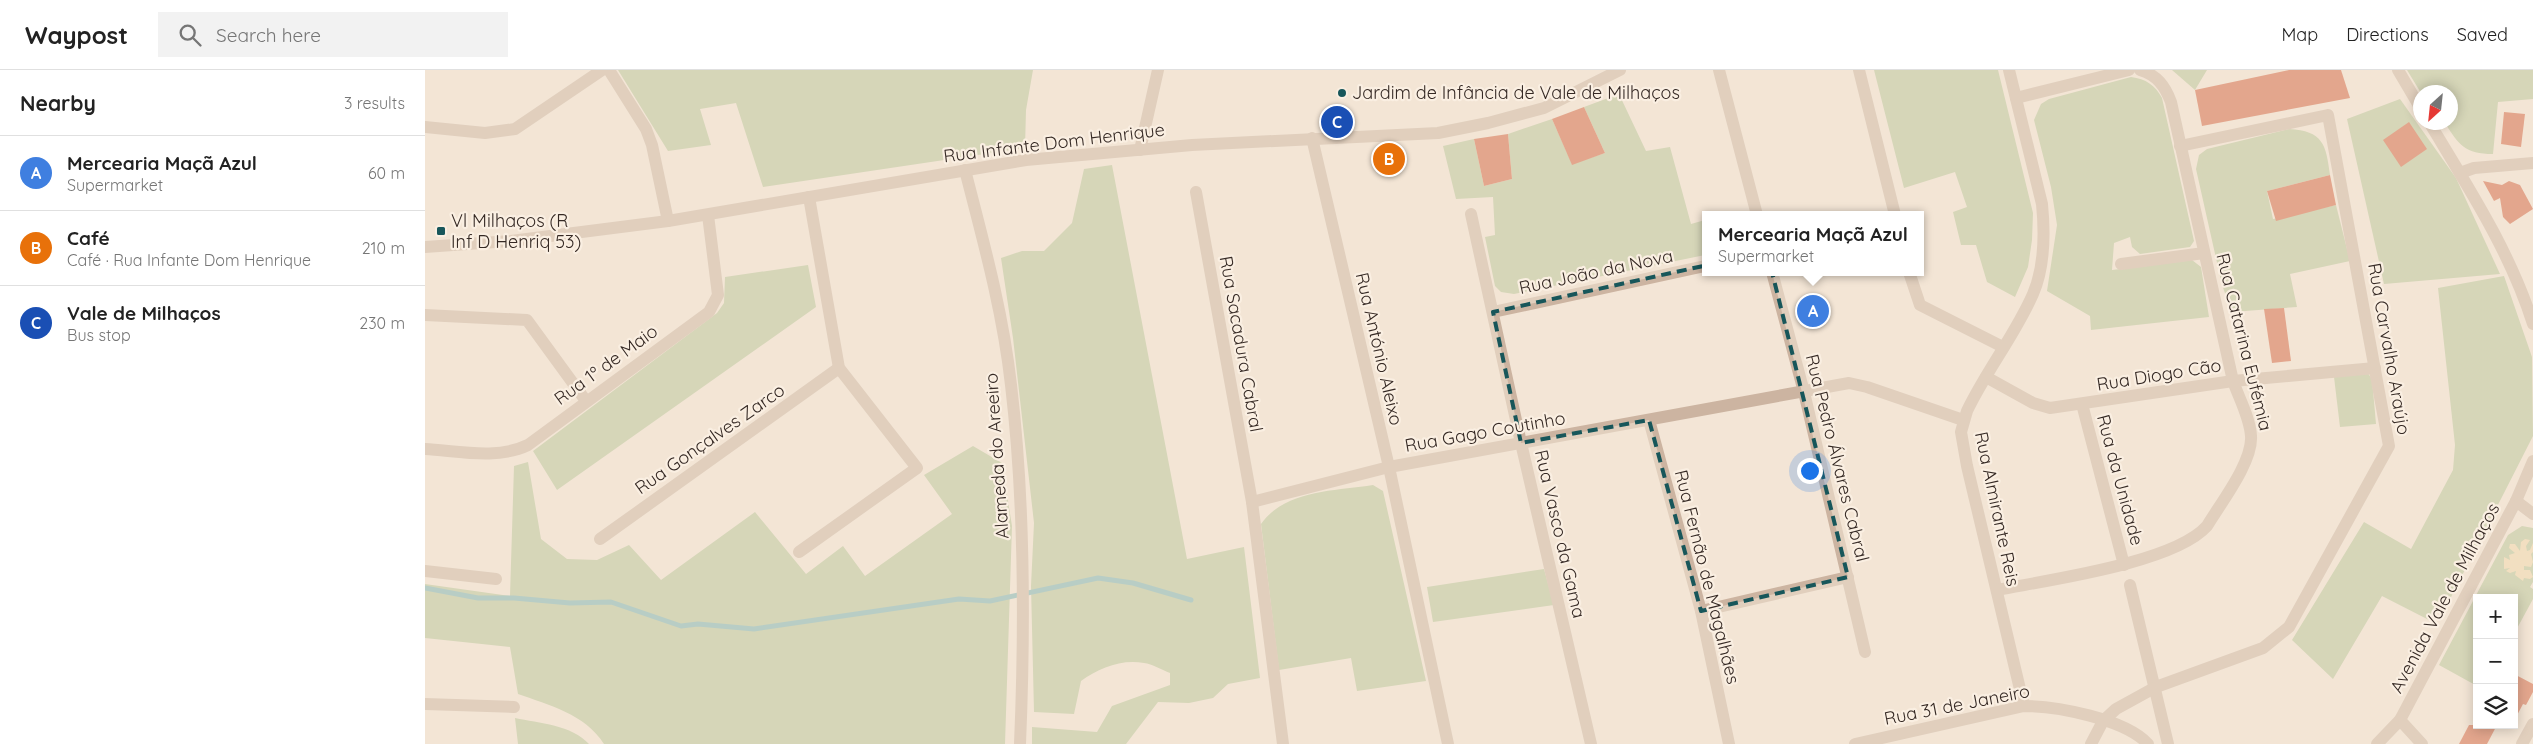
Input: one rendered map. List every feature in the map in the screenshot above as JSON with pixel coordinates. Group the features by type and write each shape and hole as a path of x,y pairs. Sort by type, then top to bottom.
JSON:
{"street":[{"path":"425,127 485,133 515,129 602,70"},
{"path":"609,70 645,129 652,145 668,221"},
{"path":"1140,150 1158,70"},
{"name":"Rua Infante Dom Henrique","path":"425,247 511,240 668,221 1026,160 1312,138 1438,133 1488,124 1544,108 1620,70"},
{"path":"1719,70 1756,211"},
{"path":"1859,70 1894,211"},
{"name":"Rua Almirante Reis","path":"2009,70 2042,204 2044,242 2041,268 2033,294 1985,377 1963,420 1962,445 2024,706"},
{"path":"2016,98 2129,70"},
{"name":"Rua Catarina Eufémia","path":"1997,590 2124,565 2199,536 2242,468 2249,452 2251,438 2249,426 2233,381 2167,92 2158,79 2140,70"},
{"path":"2398,70 2413,95"},
{"name":"Rua Carvalho Araújo","path":"2103,721 2116,709 2156,687 2263,648 2289,627 2389,446 2328,115 2180,146"},
{"path":"2434,130 2482,211 2529,299 2533,324"},
{"name":"Rua António Aleixo","path":"1312,138 1389,467 1448,744"},
{"path":"2460,173 2474,168 2533,163"},
{"name":"Alameda do Areeiro","path":"965,170 996,297 1011,384 1022,527 1020,744"},
{"name":"Rua Sacadura Cabral","path":"1195,192 1252,502"},
{"path":"799,552 917,468 839,368 809,197"},
{"name":"Rua Vasco da Gama","path":"1471,214 1521,443 1591,744"},
{"name":"Rua 1º de Maio","path":"425,449 498,454 512,453 528,445 709,312 715,304 718,295 708,215"},
{"path":"2121,264 2205,253"},
{"name":"Rua João da Nova","path":"1493,312 1702,267"},
{"name":"Rua Pedro Álvares Cabral","path":"1773,276 1804,392 1865,652"},
{"path":"1910,276 1919,304 2003,347"},
{"path":"425,315 527,320 586,401"},
{"name":"Rua Gonçalves Zarco","path":"600,539 839,368"},
{"name":"Rua Diogo Cão","path":"1985,377 2041,406 2051,408 2233,381 2375,368"},
{"name":"Rua Gago Coutinho","path":"1252,502 1389,467 1855,384 1963,420"},
{"name":"Rua da Unidade","path":"2082,404 2124,565"},
{"name":"Rua Fernão de Magalhães","path":"1649,420 1701,611 1729,744"},
{"name":"Avenida Vale de Milhaços","path":"2377,744 2400,720 2516,501 2533,461"},
{"path":"2516,501 2533,514"},
{"path":"1252,502 1283,744"},
{"path":"425,571 497,579"},
{"path":"1701,611 1848,577"},
{"path":"2130,585 2156,687 2168,744"},
{"path":"425,704 514,708"},
{"name":"Rua 31 de Janeiro","path":"1855,744 2024,706 2042,706 2123,727 2143,738 2148,744"},
{"path":"2400,720 2422,744"},
{"path":"2091,744 2103,721"},
{"path":"2522,744 2533,724"}],"highlighted area":[{"path":"1767,252 1848,577 1701,611 1649,420 1521,443 1493,312"}],"green space":[{"path":"618,70 1033,70 1026,110 1025,148 763,187 736,103 700,109 711,145 668,151"},
{"path":"1874,70 1998,70 2033,213 2028,267 2015,297 1987,282 1976,245 1961,245 1953,212 1967,207 1955,172 1904,188"},
{"path":"2172,70 2207,70 2195,90"},
{"path":"2407,70 2533,70 2533,99 2498,102 2493,154 2483,154 2469,150 2454,137 2450,130 2458,130 2458,85 2416,85"},
{"path":"2131,77 2150,83 2162,98 2194,241 2190,247 2140,254 2132,247 2130,237 2114,243 2112,270 2192,260 2201,267 2209,317 2091,330 2090,316 2047,291 2057,225 2051,187 2034,120 2041,104 2049,99"},
{"path":"1619,94 1646,151 1670,147 1691,224 1702,221 1702,256 1514,294 1501,292 1495,286 1485,237 1495,235 1493,197 1456,199 1443,146 1474,139 1484,186 1512,179 1508,134 1552,119 1572,164 1605,153 1584,107"},
{"path":"2400,99 2413,117 2413,130 2422,130 2456,178 2500,274 2384,284 2347,119"},
{"path":"2289,129 2309,133 2321,141 2327,155 2330,175 2267,191 2273,219 2336,205 2350,261 2290,274 2297,307 2232,312 2222,285 2196,169 2199,155 2207,149"},
{"path":"1112,165 1187,559 1244,547 1260,678 1228,684 1213,698 1189,703 1158,702 1126,744 1032,744 1032,727 1097,732 1112,706 1170,685 1170,673 1147,664 1127,662 1095,672 1081,681 1074,714 1034,712 1031,586 1034,523 1013,338 1001,258 1022,251 1044,251 1072,223 1084,169"},
{"path":"808,265 816,307 557,490 533,451 717,313 724,303 725,277"},
{"path":"2504,276 2532,357 2533,436 2446,607 2436,607 2429,620 2382,596 2333,679 2292,640 2364,522 2411,549 2453,470 2455,445 2438,288"},
{"path":"2367,372 2372,379 2376,424 2340,427 2334,377"},
{"path":"973,446 1002,463 1012,526 1005,744 604,744 587,725 577,718 554,707 518,694 510,647 425,638 425,584 510,596 514,466 528,462 541,539 567,559 597,560 629,545 661,580 755,512 806,574 843,546 865,576 952,514 924,475"},
{"path":"1373,485 1383,491 1426,681 1357,691 1351,658 1279,670 1261,524 1283,504 1297,498 1327,491"},
{"path":"2522,526 2533,528 2533,582 2530,587 2533,589 2533,599 2518,627 2518,594 2477,594 2508,535"},
{"path":"1544,569 1554,605 1433,622 1427,587"},
{"path":"2473,601 2473,684 2439,665"},
{"path":"515,718 564,729 574,733 589,744 518,744"}],"sand":[{"path":"2525,539 2530,540 2526,546 2527,551 2530,550 2533,543 2533,552 2531,554 2533,562 2531,567 2524,566 2524,570 2530,570 2533,577 2530,579 2524,578 2523,581 2515,575 2516,571 2510,573 2506,571 2510,568 2504,569 2504,557 2510,560 2509,555 2515,553 2509,548 2510,544 2515,544 2520,551 2521,542"}],"building":[{"path":"2289,70 2341,70 2350,98 2202,126 2195,90"},
{"path":"1584,107 1605,153 1572,165 1552,119"},
{"path":"2504,112 2525,114 2521,147 2501,144"},
{"path":"2409,122 2427,149 2401,167 2383,140"},
{"path":"1508,134 1512,179 1484,186 1474,139"},
{"path":"2330,175 2336,205 2276,221 2267,191"},
{"path":"2483,181 2502,185 2509,181 2520,185 2533,209 2510,224 2503,217 2500,198 2494,201"},
{"path":"2284,308 2291,361 2272,363 2264,309"},
{"path":"2518,676 2533,684 2533,692 2526,705 2523,704 2518,713"},
{"path":"2469,725 2473,725 2473,729 2495,729 2487,744 2459,744"}],"waterway":[{"path":"425,588 478,598 514,598 570,603 611,602 681,626 698,624 754,629 959,599 990,601 1098,578 1133,583 1191,600"}],"place":[{"name":"Jardim de Infância de Vale de Milhaços","path":"1342,93"},
{"name":"Vale de Milhaços","path":"1337,122"},
{"name":"Café","path":"1389,159"},
{"name":"Vl Milhaços (R Inf D Henriq 53)","path":"441,231"},
{"name":"Mercearia Maçã Azul","path":"1813,311"}]}
